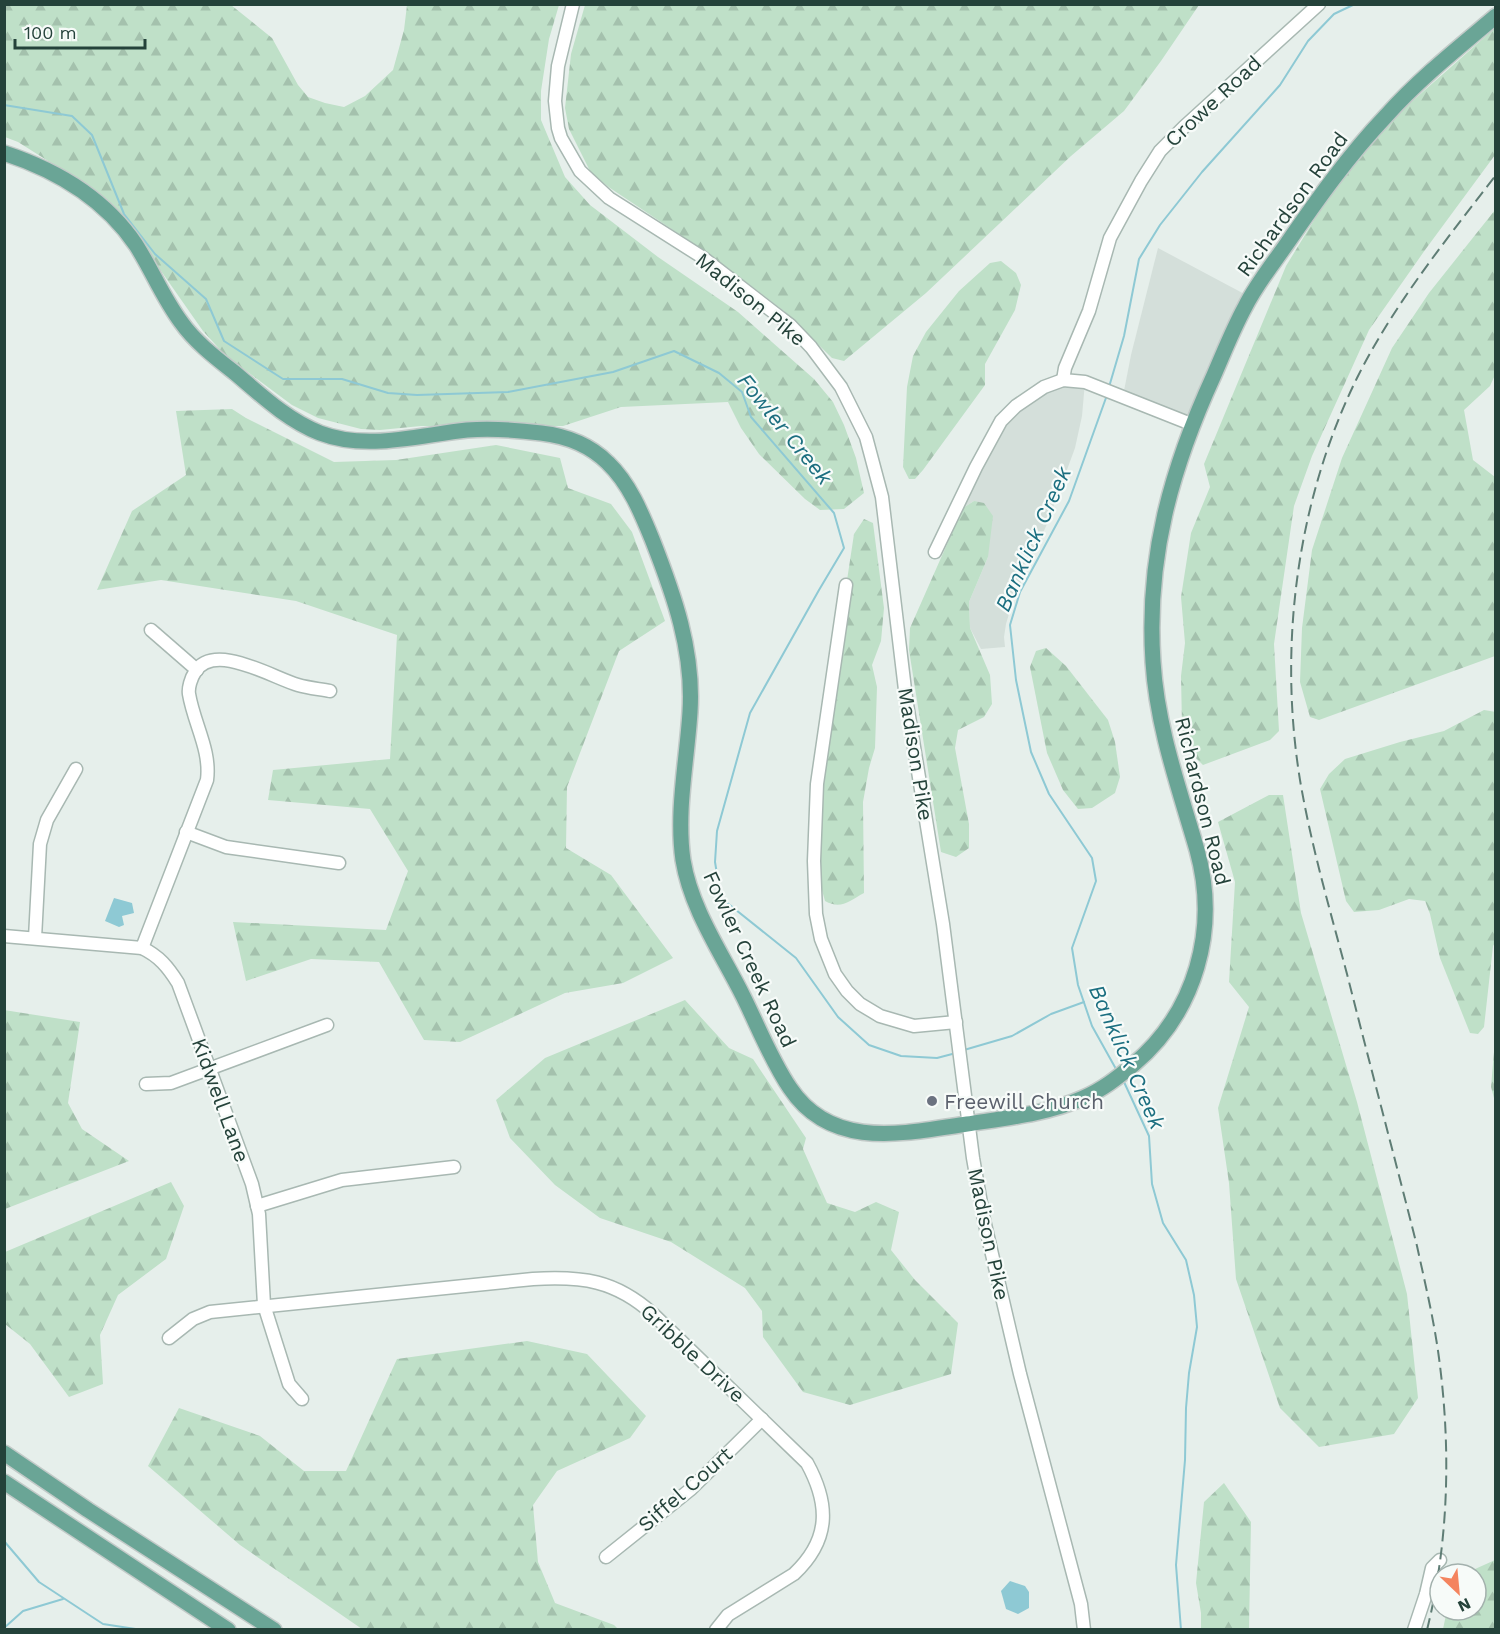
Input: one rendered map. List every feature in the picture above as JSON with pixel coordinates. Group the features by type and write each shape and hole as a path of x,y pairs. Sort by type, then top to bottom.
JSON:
{"main road":[{"name":"Richardson Road","path":"968,1123 1039,1112 1068,1104 1105,1087 1145,1055 1169,1025 1190,988 1205,930 1203,873 1162,732 1153,670 1152,597 1158,541 1166,504 1191,424 1250,297 1327,185 1389,112 1415,86 1496,16"},
{"name":"Fowler Creek Road","path":"4,153 56,174 97,202 131,239 180,322 195,339 277,408 310,428 354,440 386,440 482,429 517,430 569,438 593,451 607,462 626,485 646,525 675,600 688,658 690,709 681,810 682,850 687,881 698,909 780,1071 794,1094 806,1107 846,1130 883,1135 968,1123"},
{"path":"4,1454 274,1629"},
{"path":"4,1482 228,1629"}],"street":[{"name":"Madison Pike","path":"573,4 558,66 555,101 561,138 580,171 609,198 702,257 789,325 811,347 835,378 866,437 882,497 906,698 943,924 968,1123 984,1220 1006,1317 1081,1604 1084,1629"},
{"name":"Crowe Road","path":"1063,380 1065,368 1089,311 1110,238 1160,151 1319,4"},
{"path":"935,552 976,466 1001,421 1027,398 1044,387 1063,380 1085,382 1191,424"},
{"path":"846,585 817,784 816,914 821,939 836,974 847,991 860,1004 880,1016 914,1026 956,1022"},
{"path":"151,630 197,669"},
{"path":"142,948 207,780 207,757 189,691 197,669 210,661 233,660 299,686 330,691"},
{"path":"35,938 40,844 47,819 76,769"},
{"path":"186,832 226,847 339,862"},
{"name":"Kidwell Lane","path":"4,936 142,948 155,954 165,963 178,983 252,1184 257,1206 264,1305 290,1384 302,1399"},
{"path":"146,1084 171,1083 327,1025"},
{"path":"257,1206 342,1180 454,1167"},
{"name":"Gribble Drive","path":"169,1338 202,1314 264,1305 566,1276 594,1280 615,1288 646,1308 807,1463 822,1498 822,1530 819,1544 811,1556 795,1574 728,1615 716,1629"},
{"name":"Siffel Court","path":"606,1557 691,1489 762,1419"},
{"path":"1414,1629 1432,1568 1440,1560"}],"shaded area":[{"path":"1158,248 1250,297 1191,424 1123,396"},
{"path":"1085,382 1082,416 1075,448 1047,524 1013,600 1006,624 1005,647 981,649 970,628 969,602 988,557 974,501 963,508 992,435 1044,387"}],"green space":[{"path":"5,5 231,5 272,38 298,85 308,97 344,107 365,96 393,70 404,30 407,5 559,5 549,39 541,91 541,120 565,177 590,205 658,257 738,312 814,379 833,402 844,425 856,458 864,493 844,509 820,510 805,499 759,454 741,428 728,402 621,407 563,426 421,426 380,430 361,429 318,418 292,405 225,355 203,331 112,206 91,188 18,142 5,137"},
{"path":"585,5 1199,5 1124,111 1071,156 926,293 844,361 832,358 784,311 712,256 591,173 569,129 565,108 571,54"},
{"path":"1495,28 1495,155 1369,330 1312,456 1294,506 1274,644 1279,731 1270,740 1203,765 1191,753 1182,726 1181,676 1185,643 1181,597 1191,533 1210,487 1204,464 1286,266 1330,194 1391,120"},
{"path":"1495,210 1495,375 1490,386 1464,410 1473,460 1495,477 1495,656 1319,720 1310,717 1300,682 1302,628 1312,550 1342,458 1392,348 1429,293"},
{"path":"1001,261 1016,273 1021,285 1015,310 985,364 985,385 923,470 915,479 909,479 903,467 907,387 913,356 926,332 959,291 990,263"},
{"path":"232,409 334,462 396,460 496,445 560,458 568,488 611,504 632,532 665,621 619,651 567,787 566,848 611,875 673,958 623,983 565,993 460,1042 424,1040 379,962 311,959 246,981 233,922 386,930 408,871 370,809 268,800 273,770 390,759 397,635 296,601 161,580 97,590 132,511 186,475 176,411"},
{"path":"974,501 984,503 993,516 988,557 969,602 970,628 990,675 992,704 984,717 958,730 955,748 969,824 969,848 956,857 941,852 909,650 910,628 963,508"},
{"path":"864,519 873,523 884,608 881,641 872,665 877,687 875,748 863,802 864,893 836,905 825,901 814,861 826,719 854,534"},
{"path":"1046,648 1066,666 1108,720 1115,742 1120,777 1115,793 1092,808 1078,809 1063,790 1047,753 1030,667 1036,651"},
{"path":"1484,710 1496,712 1496,941 1493,946 1484,1027 1478,1034 1470,1033 1440,958 1425,901 1409,899 1379,910 1354,912 1346,901 1320,789 1329,774 1345,759 1444,731"},
{"path":"1269,795 1283,795 1301,913 1357,1102 1407,1294 1418,1398 1394,1434 1319,1447 1280,1408 1236,1279 1229,1183 1218,1108 1249,1007 1229,982 1235,882 1218,822"},
{"path":"685,1000 729,1048 753,1059 806,1138 803,1149 827,1203 855,1212 876,1202 899,1212 891,1250 915,1280 958,1323 951,1374 850,1405 803,1392 763,1337 762,1311 745,1288 671,1242 600,1218 555,1185 510,1138 496,1100 545,1058"},
{"path":"4,1010 80,1022 68,1103 82,1129 129,1161 5,1209"},
{"path":"1495,1040 1496,1102 1491,1087"},
{"path":"171,1182 184,1206 166,1259 118,1295 100,1335 103,1384 69,1397 30,1344 5,1324 5,1252"},
{"path":"527,1341 587,1354 646,1416 630,1438 557,1471 533,1505 538,1562 555,1603 614,1625 618,1629 362,1629 240,1545 148,1466 179,1408 260,1436 304,1471 346,1471 397,1359"},
{"path":"1224,1483 1251,1522 1249,1629 1201,1629 1196,1583 1204,1502"},
{"path":"1495,1560 1495,1629 1443,1629 1444,1622 1488,1622 1488,1563"}],"water":[{"path":"114,898 132,903 134,913 122,916 124,925 119,927 105,921"},
{"path":"1010,1581 1025,1586 1029,1592 1029,1608 1018,1614 1006,1609 1001,1591"}],"waterway":[{"name":"Banklick Creek","path":"1109,387 1124,336 1139,259 1160,225 1202,172 1280,85 1308,41 1334,14 1355,4"},
{"name":"Fowler Creek","path":"4,105 72,116 92,135 124,214 155,254 206,299 224,341 283,379 342,379 388,393 417,395 508,392 613,372 674,351 719,373 742,392 751,417 834,513 844,548 750,713 717,831 715,862 721,898 796,958 838,1017 869,1045 901,1056 937,1058 956,1053"},
{"name":"Banklick Creek","path":"1107,395 1069,501 1020,592 1010,625 1016,680 1031,752 1049,794 1092,858 1096,881 1072,948 1078,985 1092,1026 1116,1069"},
{"name":"Fowler Creek","path":"964,1050 1012,1036 1051,1014 1084,1002"},
{"name":"Banklick Creek","path":"1124,1082 1149,1136 1152,1184 1163,1223 1186,1260 1194,1295 1197,1327 1189,1373 1185,1460 1176,1565 1181,1630"},
{"path":"4,1541 39,1582 103,1624 142,1630"},
{"path":"4,1628 23,1611 63,1599"}],"railway":[{"path":"1427,1630 1440,1563 1446,1494 1445,1426 1439,1358 1417,1246 1304,804 1294,729 1291,677 1293,626 1298,574 1307,523 1336,425 1357,378 1404,298 1496,175"}],"place":[{"name":"Freewill Church","path":"932,1101"}]}
